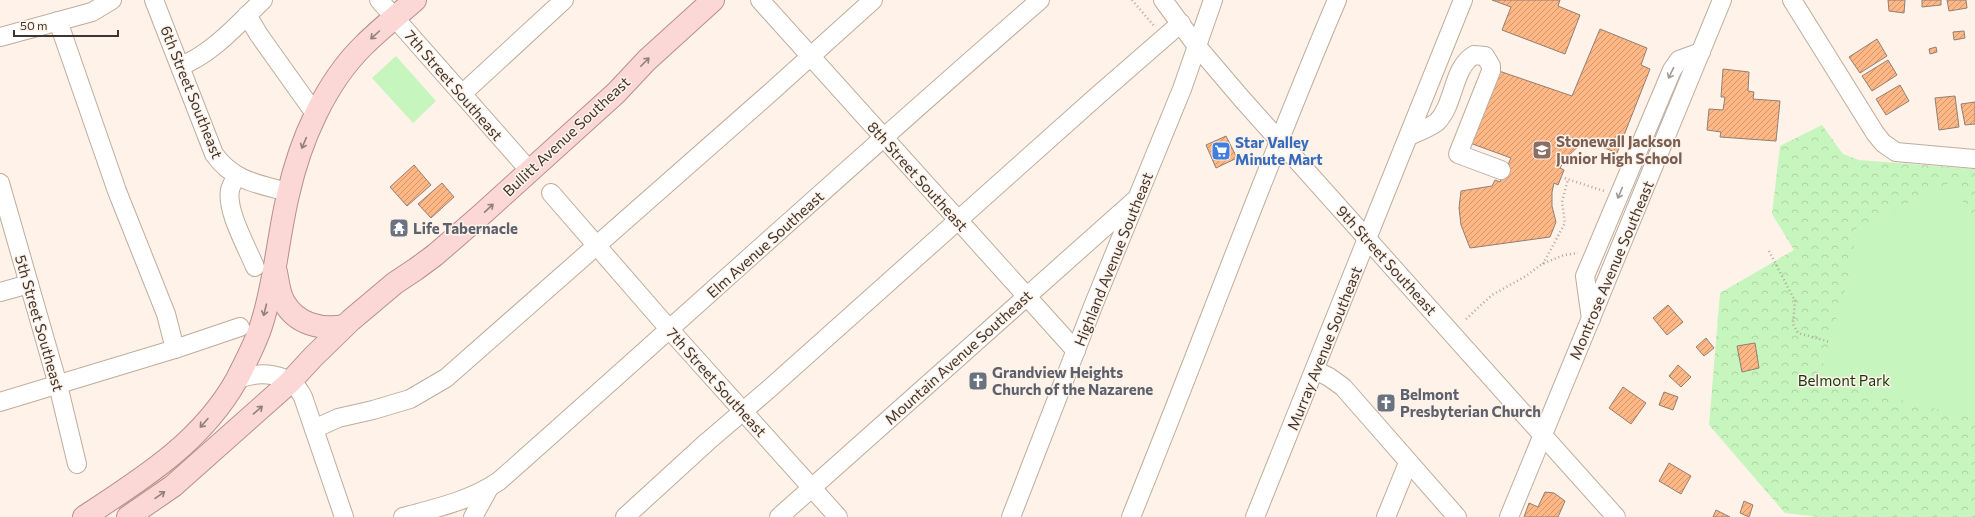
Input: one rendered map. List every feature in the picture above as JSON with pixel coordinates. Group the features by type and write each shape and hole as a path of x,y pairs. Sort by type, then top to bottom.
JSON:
{"main road":[{"path":"84,517 142,480 167,460 208,419 236,380 250,353 262,324 265,266 302,149 316,115 344,68 364,45 415,0"},
{"name":"Bullitt Avenue Southeast","path":"290,382 312,357 344,326 395,283 416,270 480,216 529,170 616,93 647,60 713,0"},
{"path":"265,266 284,302 296,315 316,326 325,328 344,326"},
{"name":"Bullitt Avenue Southeast","path":"290,382 307,373 395,296 416,270"},
{"path":"128,517 173,486 290,382"}],"street":[{"path":"0,37 92,12 112,0"},
{"name":"6th Street Southeast","path":"154,0 214,154 222,165 237,176 288,192"},
{"path":"180,66 193,61 204,53 263,0"},
{"name":"7th Street Southeast","path":"379,0 529,170"},
{"path":"462,94 564,0"},
{"name":"8th Street Southeast","path":"760,0 1076,351"},
{"path":"314,429 338,418 410,399 431,389 451,373 873,0"},
{"name":"Elm Avenue Southeast","path":"403,517 464,500 489,488 670,330 882,137 1040,0"},
{"name":"9th Street Southeast","path":"1163,0 1196,45 1279,140 1616,517"},
{"name":"Highland Avenue Southeast","path":"1011,517 1076,351 1182,90 1196,45 1213,0"},
{"path":"1131,517 1279,140 1337,0"},
{"name":"Murray Avenue Southeast","path":"1255,517 1463,0"},
{"name":"Montrose Avenue Southeast","path":"1509,517 1722,0"},
{"path":"1792,0 1875,133 1883,143 1901,153 1975,159"},
{"path":"247,15 259,35 316,115"},
{"path":"58,21 117,191 166,314 175,349"},
{"path":"625,517 707,442 744,412 958,219 1181,23"},
{"path":"1409,136 1436,122 1443,114 1465,62 1474,55 1485,56 1491,66 1491,72 1458,154 1501,170"},
{"path":"237,176 230,189 230,199 235,220 265,266"},
{"name":"5th Street Southeast","path":"0,184 58,385 77,464"},
{"name":"7th Street Southeast","path":"551,193 670,330 838,517"},
{"name":"Mountain Avenue Southeast","path":"779,517 1137,199"},
{"path":"0,292 29,284"},
{"path":"0,402 175,349 240,327"},
{"path":"1315,370 1329,377 1343,387 1457,517"},
{"path":"236,380 259,374 272,374 290,382 301,392 344,517"},
{"path":"1386,517 1408,462"},
{"name":"Elm Avenue Southeast","path":"473,517 489,488"}],"path":[{"path":"1561,177 1599,190"},
{"path":"1542,264 1565,223 1562,202 1568,179"},
{"path":"1769,251 1795,301 1794,324 1798,333 1830,342"},
{"path":"1466,319 1492,295 1526,276 1542,264 1564,255 1583,253"}],"green space":[{"path":"396,56 436,101 413,123 372,78"},
{"name":"Belmont Park","path":"1822,125 1843,154 1859,160 1975,169 1975,517 1818,517 1785,513 1709,425 1720,293 1794,250 1772,214 1780,146"},
{"path":"1953,181 1975,226 1975,419 1827,381 1821,372 1855,255 1853,232 1857,228"}],"building":[{"path":"1492,0 1560,0 1558,6 1580,15 1565,54 1502,30 1511,7"},
{"path":"1888,0 1905,0 1904,13 1889,11"},
{"path":"1922,0 1941,0 1941,5 1922,7"},
{"path":"1947,0 1966,0 1967,8 1949,11"},
{"path":"1600,29 1647,48 1641,65 1650,69 1617,153 1585,140 1566,158 1560,168 1564,170 1558,185 1554,183 1552,192 1552,206 1556,222 1550,237 1470,248 1461,225 1459,208 1461,191 1492,186 1495,180 1500,182 1511,158 1470,143 1499,71 1572,96"},
{"path":"1964,31 1965,38 1954,40 1953,32"},
{"path":"1877,39 1887,56 1860,73 1849,57"},
{"path":"1936,47 1937,52 1930,54 1929,49"},
{"path":"1888,60 1897,75 1872,91 1862,76"},
{"path":"1723,69 1749,72 1748,91 1754,92 1753,99 1780,101 1776,141 1720,137 1721,132 1707,130 1709,109 1723,110 1725,97 1721,97"},
{"path":"1900,85 1909,101 1886,115 1876,99"},
{"path":"1955,96 1959,127 1939,130 1935,98"},
{"path":"1975,102 1975,124 1965,125 1961,104"},
{"path":"1226,136 1237,158 1216,168 1206,145"},
{"path":"414,165 431,185 407,206 390,187"},
{"path":"442,183 454,197 431,218 418,204"},
{"path":"1668,305 1683,322 1667,335 1653,318"},
{"path":"1706,338 1714,348 1704,356 1696,347"},
{"path":"1755,343 1759,368 1742,372 1737,346"},
{"path":"1678,365 1691,377 1681,387 1669,376"},
{"path":"1623,387 1646,403 1631,424 1609,408"},
{"path":"1664,392 1678,397 1673,410 1659,405"},
{"path":"1669,463 1691,476 1681,494 1659,481"},
{"path":"1545,492 1554,493 1565,501 1558,517 1524,517 1529,503 1538,507"},
{"path":"1744,501 1753,505 1749,517 1740,513"},
{"path":"1716,510 1730,517 1713,517"}],"place":[{"name":"Stonewall Jackson Junior High School","path":"1542,150"},
{"name":"Star Valley Minute Mart","path":"1221,151"},
{"name":"Life Tabernacle","path":"399,228"},
{"name":"Grandview Heights Church of the Nazarene","path":"978,381"},
{"name":"Belmont Presbyterian Church","path":"1386,403"}]}
